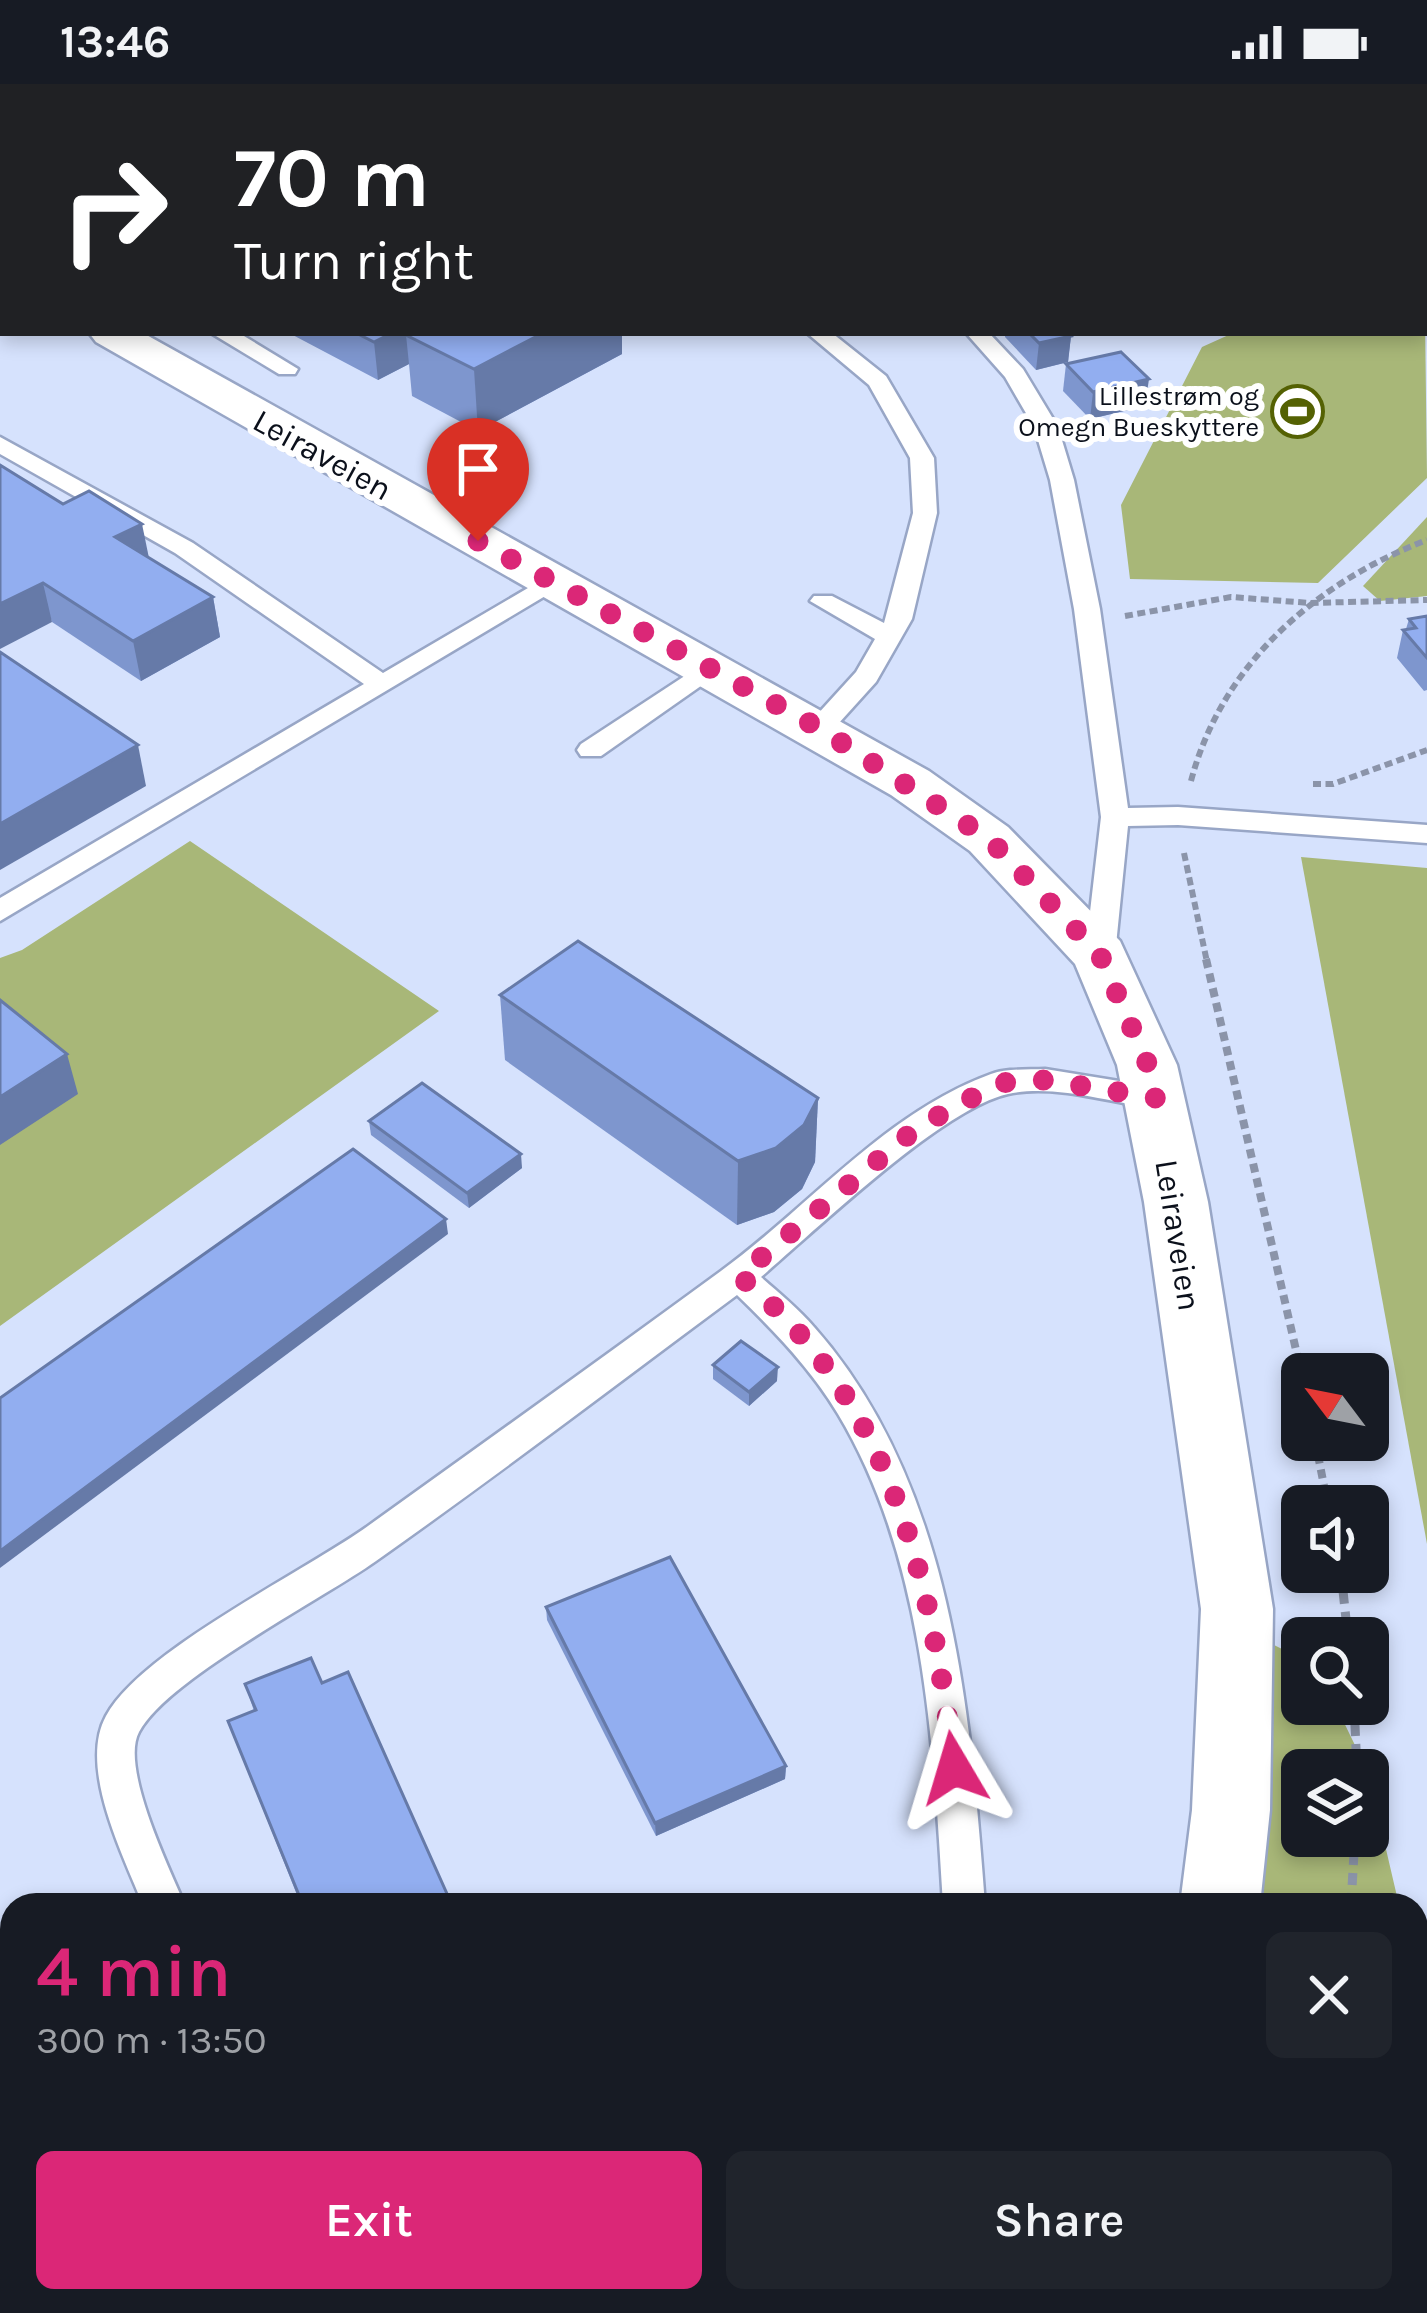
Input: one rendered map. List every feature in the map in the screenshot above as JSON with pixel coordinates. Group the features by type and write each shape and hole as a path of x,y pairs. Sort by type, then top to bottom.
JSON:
{"street":[{"name":"Leiraveien","path":"116,336 819,728 989,839 1100,955 1148,1065 1156,1098 1237,1609 1231,1810 1221,1893"}],"lane":[{"path":"227,336 287,369"},
{"path":"819,728 867,676 890,636 916,563 925,513 922,458 878,381 822,336"},
{"path":"980,336 1015,374 1046,427 1062,480 1087,609 1114,817 1100,955"},
{"path":"0,444 184,548 381,684"},
{"path":"0,911 554,583"},
{"path":"823,601 890,636"},
{"path":"591,750 709,668"},
{"path":"1114,817 1178,816 1427,834"},
{"path":"159,1893 135,1835 113,1752 122,1724 141,1699 195,1657 359,1553 739,1276 918,1127 999,1083 1045,1080 1156,1098"},
{"path":"739,1276 766,1298 831,1372 861,1417 887,1476 930,1610 945,1692 963,1893"}],"path":[{"path":"1215,780 1191,779 1194,757 1221,705 1289,618 1366,565 1427,540"},
{"path":"1087,609 1125,616 1232,597 1310,603 1427,600"},
{"path":"1309,784 1333,784 1427,749"},
{"path":"1178,816 1230,1074 1297,1353"},
{"path":"1352,1893 1354,1857"}],"green space":[{"name":"Lillestrøm og Omegn Bueskyttere","path":"1226,336 1425,336 1427,478 1318,583 1130,579 1121,505 1202,347"},
{"path":"1427,517 1427,596 1380,601 1363,586"},
{"path":"190,841 439,1011 0,1326 0,958 22,950"},
{"path":"1301,857 1427,868 1427,1544"},
{"path":"1264,1640 1281,1648 1281,1725 1345,1725 1357,1749 1281,1749 1281,1857 1388,1857 1396,1893 1257,1893"}],"building":[{"path":"408,336 537,336 474,369"},
{"path":"1032,336 1071,336 1039,343"},
{"path":"1121,352 1149,379 1093,392 1066,364"},
{"path":"0,465 63,504 89,491 142,524 115,537 213,597 133,641 43,583 0,604"},
{"path":"1427,616 1427,658 1403,630 1416,628 1409,619"},
{"path":"0,652 138,745 0,824"},
{"path":"578,941 818,1098 804,1125 776,1148 738,1161 500,995"},
{"path":"0,1000 67,1054 0,1097"},
{"path":"422,1083 521,1154 467,1193 369,1121"},
{"path":"353,1149 446,1219 0,1551 0,1398"},
{"path":"741,1341 778,1367 749,1392 713,1365"},
{"path":"670,1557 786,1766 655,1823 546,1607"},
{"path":"311,1658 322,1683 348,1672 447,1893 298,1893 228,1721 256,1710 245,1684"}],"place":[{"name":"Lillestrøm og Omegn Bueskyttere","path":"1298,412"}],"route":[{"path":"478,541 819,728 910,783 989,839 1100,955 1148,1065 1156,1098 1045,1080 999,1083 918,1127 739,1276 766,1298 831,1372 881,1459 930,1610 954,1768"}]}
